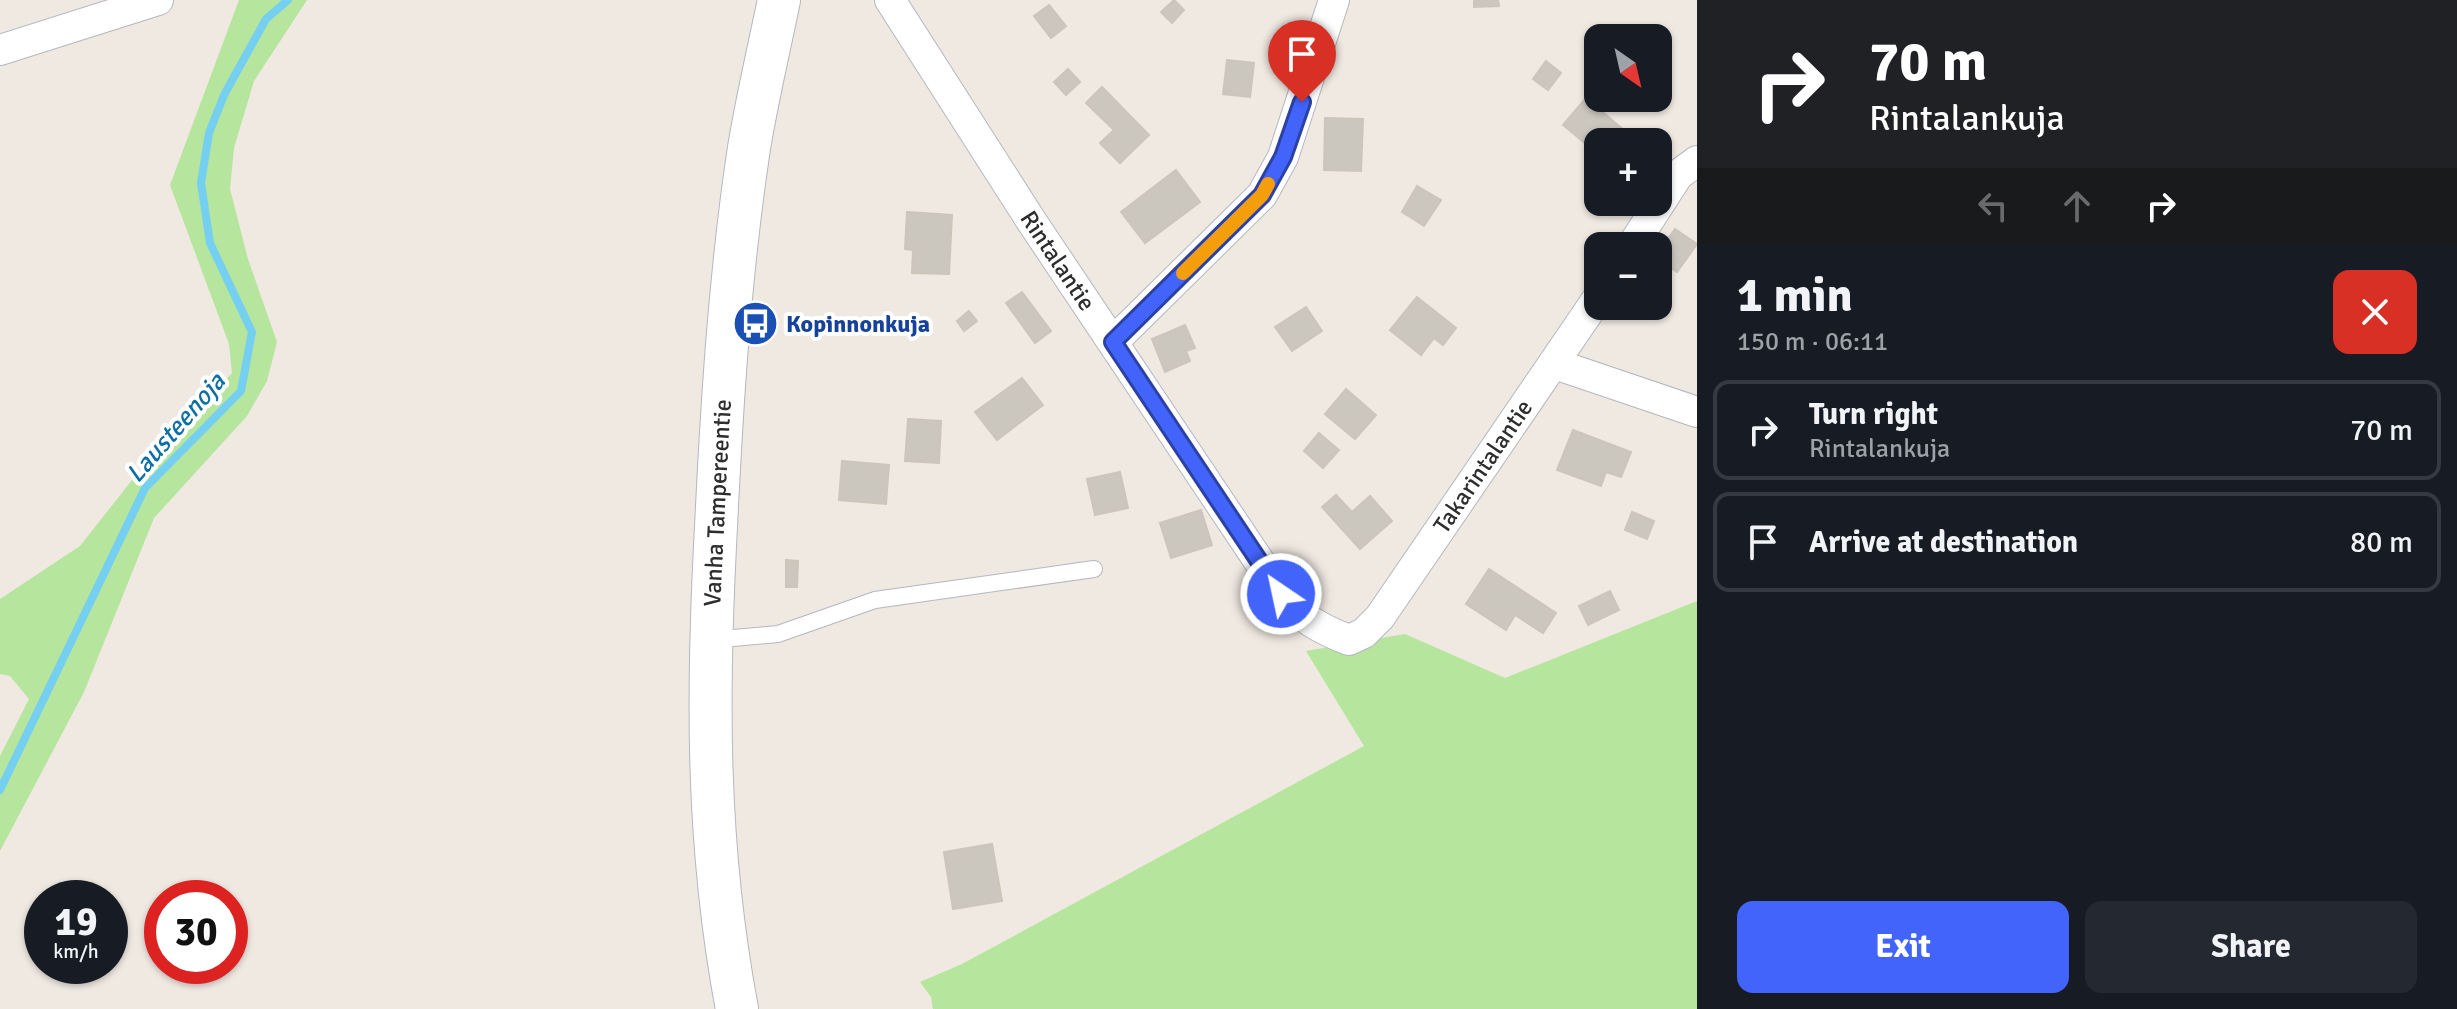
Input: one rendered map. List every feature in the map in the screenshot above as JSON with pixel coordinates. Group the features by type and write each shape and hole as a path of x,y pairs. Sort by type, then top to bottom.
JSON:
{"main road":[{"name":"Vanha Tampereentie","path":"737,1009 722,934 711,815 711,640 722,410 746,179 779,0"}],"street":[{"path":"0,50 158,0"},
{"name":"Rintalantie","path":"890,0 1113,342 1298,615 1349,640 1364,633"},
{"path":"1113,342 1262,195 1283,157 1334,0"},
{"path":"1641,232 1678,175 1697,161"},
{"name":"Takarintalantie","path":"1364,633 1401,591 1584,319"},
{"path":"1555,364 1697,412"}],"lane":[{"path":"711,640 778,634 875,600 1094,569"}],"green space":[{"path":"239,0 307,0 254,81 234,148 230,189 248,259 277,342 267,381 247,416 154,518 84,692 0,851 0,756 29,699 10,676 0,674 0,599 80,546 136,475 232,373 229,344 170,185"},
{"path":"1697,601 1697,1009 933,1009 931,997 920,982 962,964 1364,746 1306,651 1405,634 1505,678"}],"building":[{"path":"1174,0 1184,10 1172,23 1161,12"},
{"path":"1474,0 1498,0 1499,6 1474,7"},
{"path":"1049,5 1066,26 1051,38 1034,16"},
{"path":"1227,60 1254,63 1250,97 1223,94"},
{"path":"1546,61 1561,73 1548,90 1533,79"},
{"path":"1068,69 1080,82 1066,95 1054,82"},
{"path":"1102,87 1149,135 1120,163 1100,143 1114,130 1086,103"},
{"path":"1584,100 1584,112 1603,112 1621,128 1584,128 1584,142 1563,125"},
{"path":"1325,118 1363,119 1361,171 1324,170"},
{"path":"1176,170 1200,202 1145,243 1121,212"},
{"path":"1417,186 1441,200 1424,226 1402,212"},
{"path":"907,212 952,215 949,274 912,273 913,250 905,249"},
{"path":"1675,229 1697,244 1677,272 1672,269 1672,233"},
{"path":"1022,292 1051,331 1035,343 1006,303"},
{"path":"1417,297 1456,328 1443,345 1434,338 1421,355 1390,330"},
{"path":"1306,307 1322,331 1292,351 1275,327"},
{"path":"969,311 977,321 964,331 957,321"},
{"path":"1185,325 1195,348 1186,351 1190,361 1165,372 1152,339"},
{"path":"1022,378 1043,405 997,440 975,412"},
{"path":"1346,389 1376,415 1355,439 1325,414"},
{"path":"908,419 941,421 939,463 905,461"},
{"path":"1573,430 1631,452 1621,477 1606,472 1601,486 1557,470"},
{"path":"1319,433 1339,450 1323,468 1304,451"},
{"path":"842,461 889,465 886,504 839,500"},
{"path":"1120,472 1128,508 1095,515 1087,479"},
{"path":"1336,495 1352,512 1370,496 1392,521 1360,549 1322,507"},
{"path":"1201,510 1212,545 1171,558 1160,523"},
{"path":"1632,512 1654,521 1647,539 1625,530"},
{"path":"786,560 798,561 797,587 786,587"},
{"path":"1489,569 1556,613 1543,633 1515,615 1506,630 1466,604"},
{"path":"1610,591 1619,610 1588,625 1579,606"},
{"path":"992,844 1002,901 953,909 944,852"}],"waterway":[{"name":"Lausteenoja","path":"0,790 145,488 241,391 252,332 210,243 201,183 209,133 224,95 266,19 288,0"}],"slow traffic":[{"path":"1183,273 1262,195 1268,184"}],"place":[{"name":"Kopinnonkuja","path":"755,324"}],"route":[{"path":"1281,594 1113,342 1262,195 1283,157 1302,102"}]}
